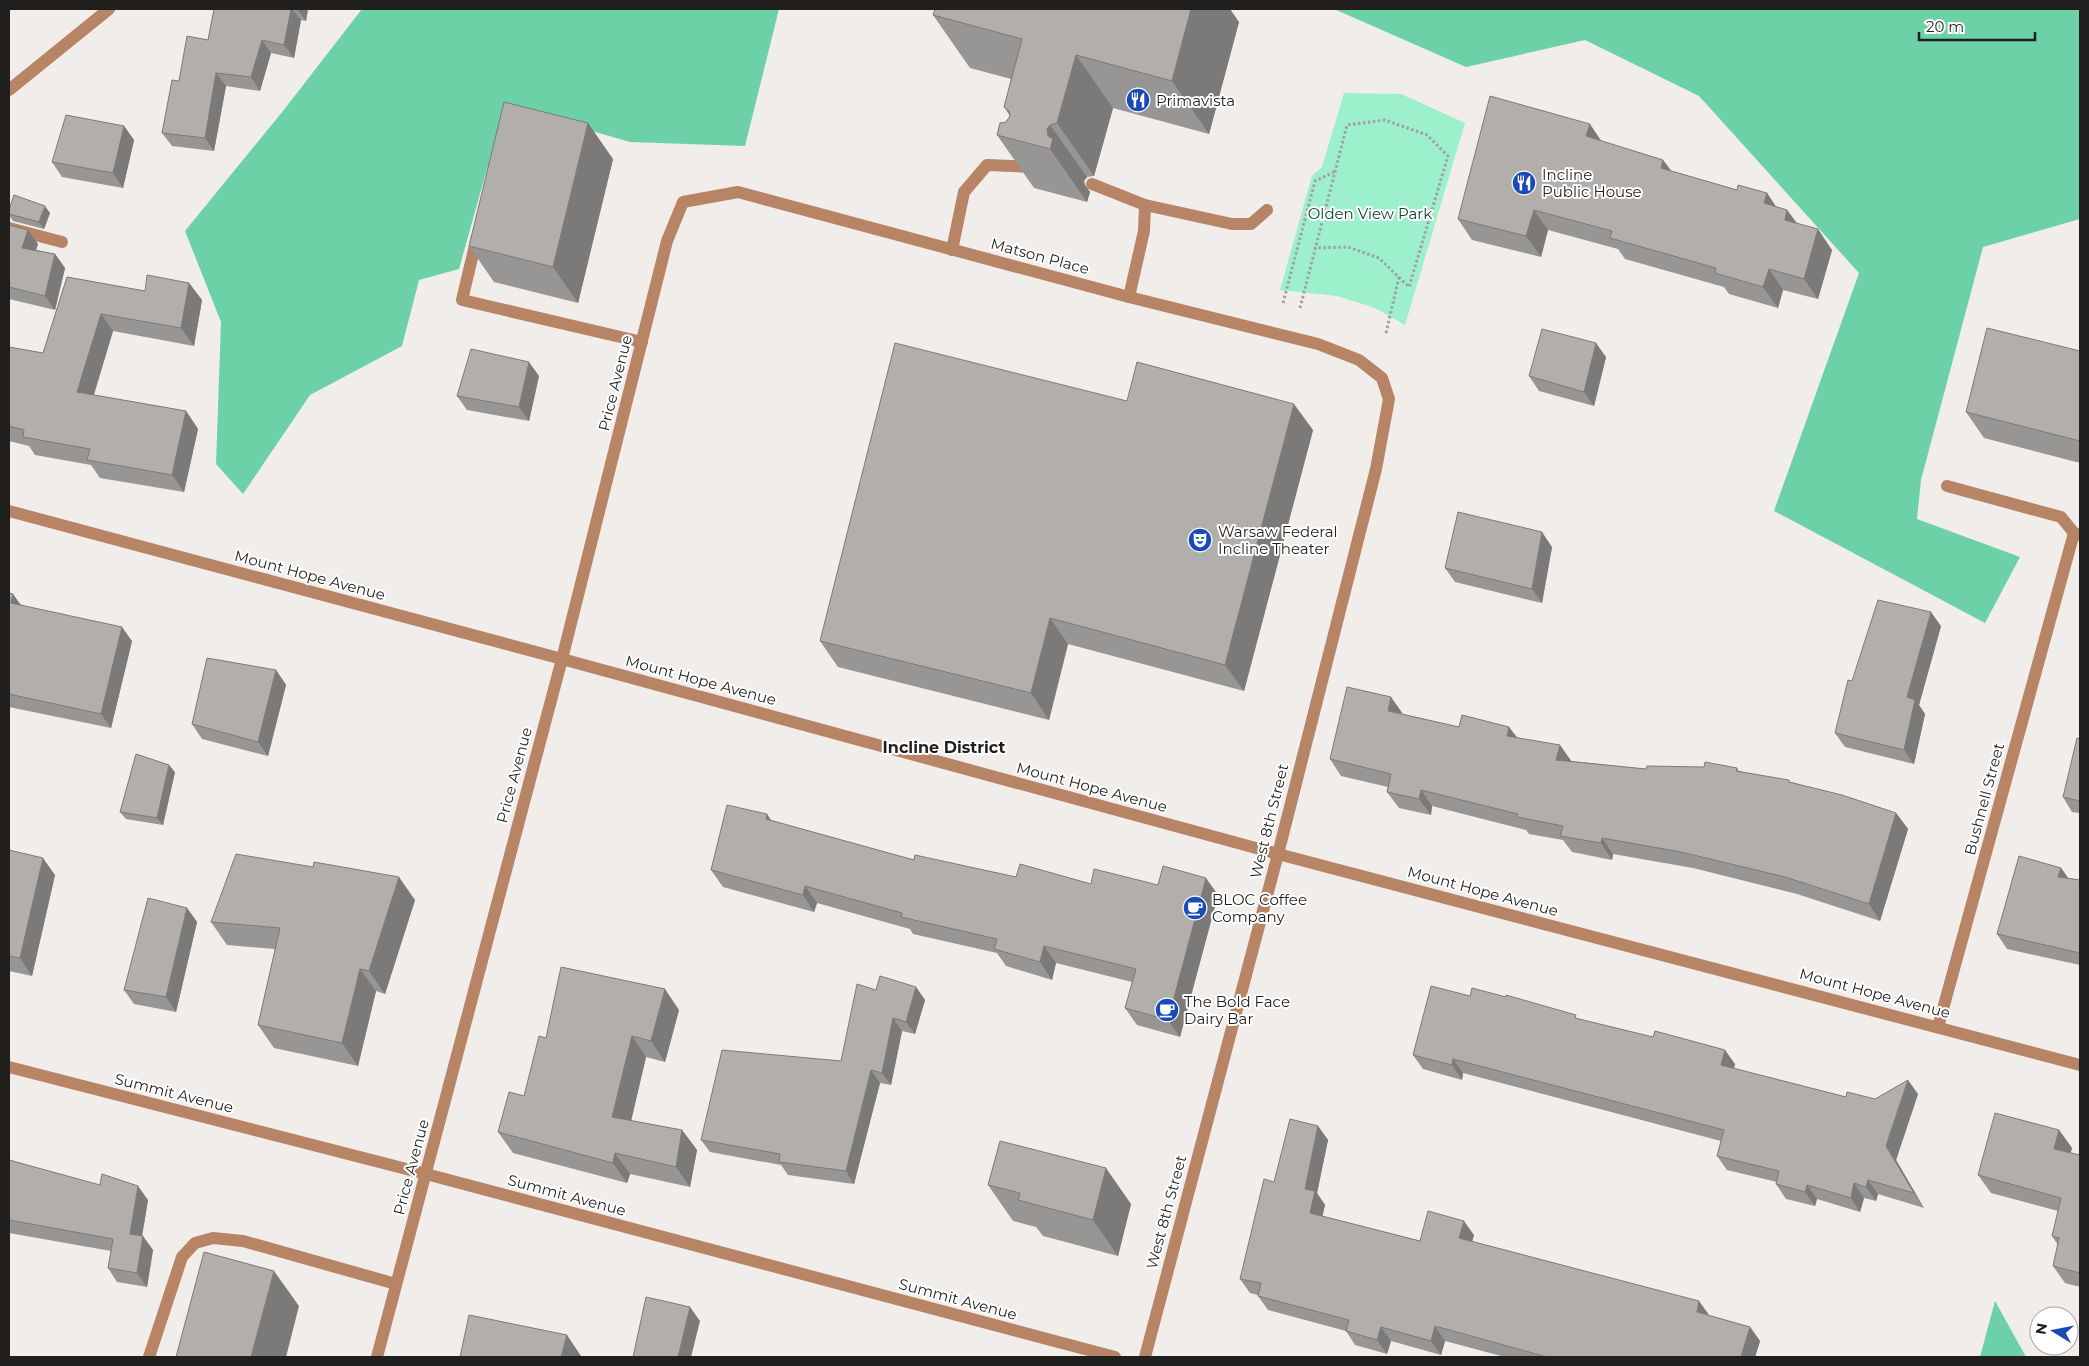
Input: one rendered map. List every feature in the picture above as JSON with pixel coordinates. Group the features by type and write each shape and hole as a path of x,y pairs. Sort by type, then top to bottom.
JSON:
{"street":[{"path":"9,90 109,9"},
{"path":"952,250 964,192 987,165 1039,168"},
{"path":"1092,184 1145,205 1232,224 1251,224 1268,210"},
{"name":"Matson Place","path":"683,202 738,192 952,250 1038,271 1129,297 1318,344 1359,360 1382,378"},
{"name":"Price Avenue","path":"377,1357 562,659 667,242 683,202"},
{"path":"1129,297 1144,231 1145,205"},
{"path":"480,225 462,300 642,342"},
{"path":"9,228 62,242"},
{"name":"West 8th Street","path":"1145,1357 1278,854 1376,469 1389,399 1382,378"},
{"path":"1947,486 2061,518 2077,534"},
{"name":"Mount Hope Avenue","path":"9,511 1278,854 2080,1065"},
{"name":"Bushnell Street","path":"1938,1027 2061,580 2077,534"},
{"name":"Summit Avenue","path":"9,1067 426,1174 1115,1357"},
{"path":"149,1357 182,1257 195,1243 213,1238 243,1241 396,1284"}],"path":[{"path":"1300,308 1314,248 1347,125 1385,120 1428,135 1448,156 1408,287 1379,258 1348,247 1314,248"},
{"path":"1283,303 1315,181 1335,172"},
{"path":"1386,333 1399,277"}],"green space":[{"path":"362,9 779,9 745,146 630,142 526,112 487,169 459,269 419,280 402,346 310,395 243,494 216,464 221,322 185,231 283,111"},
{"path":"1334,9 2080,9 2080,219 1983,247 1921,480 1917,519 2020,557 1985,623 1774,511 1859,273 1699,96 1585,40 1466,67"},
{"name":"Olden View Park","path":"1344,93 1401,94 1465,123 1405,325 1375,308 1337,296 1280,290 1312,176 1322,167"},
{"path":"1995,1301 2026,1357 1980,1357"}],"building":[{"path":"214,9 291,9 284,45 262,40 251,77 216,73 205,138 162,133 172,80 179,81 187,36 208,40"},
{"path":"935,9 1191,9 1172,81 1076,55 1057,123 1050,125 1047,129 1048,136 1053,139 1050,149 997,135 1000,123 1006,122 1010,116 1009,111 1004,107 1022,39 933,15"},
{"path":"1490,96 1590,124 1586,136 1663,160 1661,168 1737,190 1738,185 1767,193 1764,203 1787,210 1785,220 1818,229 1804,279 1769,269 1763,287 1715,273 1716,268 1610,238 1612,231 1534,210 1526,236 1458,219"},
{"path":"504,102 588,123 553,267 469,246"},
{"path":"66,115 124,126 113,173 52,162"},
{"path":"14,195 45,206 39,222 9,214"},
{"path":"9,225 28,230 22,248 55,254 45,296 9,287"},
{"path":"147,275 189,283 181,328 101,314 77,392 186,411 172,475 87,460 90,449 23,437 24,430 9,426 9,347 43,353 67,277 145,291"},
{"path":"1987,328 2080,351 2080,441 1966,412"},
{"path":"1542,329 1596,343 1584,392 1529,376"},
{"path":"895,343 1127,401 1137,362 1294,404 1225,665 1050,618 1031,693 820,641"},
{"path":"471,349 529,362 519,407 457,396"},
{"path":"1458,512 1542,532 1532,589 1445,568"},
{"path":"9,593 13,594 11,603 122,627 101,714 9,694"},
{"path":"1878,600 1931,612 1907,697 1915,700 1904,750 1835,733 1848,680 1852,681"},
{"path":"207,658 276,670 258,742 192,724"},
{"path":"1347,687 1391,697 1388,711 1459,727 1462,715 1509,727 1507,736 1560,745 1556,760 1646,769 1647,766 1704,767 1705,762 1737,768 1736,771 1789,780 1789,782 1842,795 1896,813 1869,904 1785,877 1681,852 1602,838 1601,843 1560,836 1563,826 1517,817 1518,814 1421,790 1419,799 1387,792 1391,774 1330,759"},
{"path":"2077,738 2080,739 2080,801 2063,797"},
{"path":"136,754 169,765 157,818 120,812"},
{"path":"727,805 767,814 766,819 914,860 915,855 1016,877 1020,864 1091,884 1094,869 1158,885 1163,866 1206,878 1168,1020 1125,1008 1136,969 1044,946 1040,962 994,949 997,939 901,917 902,913 805,886 803,895 711,870"},
{"path":"9,850 43,858 20,958 9,956"},
{"path":"236,854 313,867 314,862 399,877 369,971 360,969 342,1043 258,1025 280,928 211,922"},
{"path":"2019,856 2061,868 2058,877 2080,880 2080,953 1997,934"},
{"path":"148,898 187,908 166,997 124,990"},
{"path":"561,967 665,989 651,1041 632,1036 612,1117 682,1130 676,1167 615,1153 613,1163 498,1132 509,1092 524,1096 539,1036 546,1038"},
{"path":"880,976 916,987 906,1022 893,1018 882,1073 871,1070 846,1171 779,1162 780,1154 701,1140 722,1050 841,1061 857,984 876,990"},
{"path":"1431,986 1470,996 1472,988 1506,997 1506,995 1576,1015 1575,1018 1653,1037 1655,1031 1725,1050 1721,1065 1846,1097 1847,1092 1875,1099 1908,1080 1886,1146 1914,1193 1868,1180 1866,1187 1854,1183 1851,1198 1807,1185 1805,1192 1776,1184 1779,1171 1717,1156 1724,1130 1453,1059 1452,1065 1413,1055"},
{"path":"1995,1113 2059,1130 2054,1149 2080,1155 2080,1273 2053,1266 2059,1238 2052,1236 2061,1198 1978,1175"},
{"path":"1290,1119 1318,1126 1305,1189 1315,1191 1310,1213 1420,1241 1428,1211 1464,1221 1459,1238 1699,1301 1697,1312 1750,1327 1741,1357 1547,1357 1435,1326 1431,1341 1381,1327 1377,1340 1346,1331 1349,1320 1258,1296 1261,1283 1240,1279 1264,1179 1274,1182"},
{"path":"1000,1141 1106,1168 1093,1220 1018,1200 1020,1193 988,1185"},
{"path":"9,1160 100,1185 102,1174 138,1186 130,1234 143,1236 137,1273 108,1268 113,1239 9,1220"},
{"path":"204,1252 274,1271 251,1357 176,1357"},
{"path":"646,1297 690,1307 678,1357 633,1357"},
{"path":"469,1315 567,1335 561,1357 460,1357"}],"place":[{"name":"Primavista","path":"1138,100"},
{"name":"Incline Public House","path":"1524,183"},
{"name":"Warsaw Federal Incline Theater","path":"1200,540"},
{"name":"BLOC Coffee Company","path":"1195,908"},
{"name":"The Bold Face Dairy Bar","path":"1167,1010"}],"district":[{"name":"Incline District","path":"944,747"}]}
